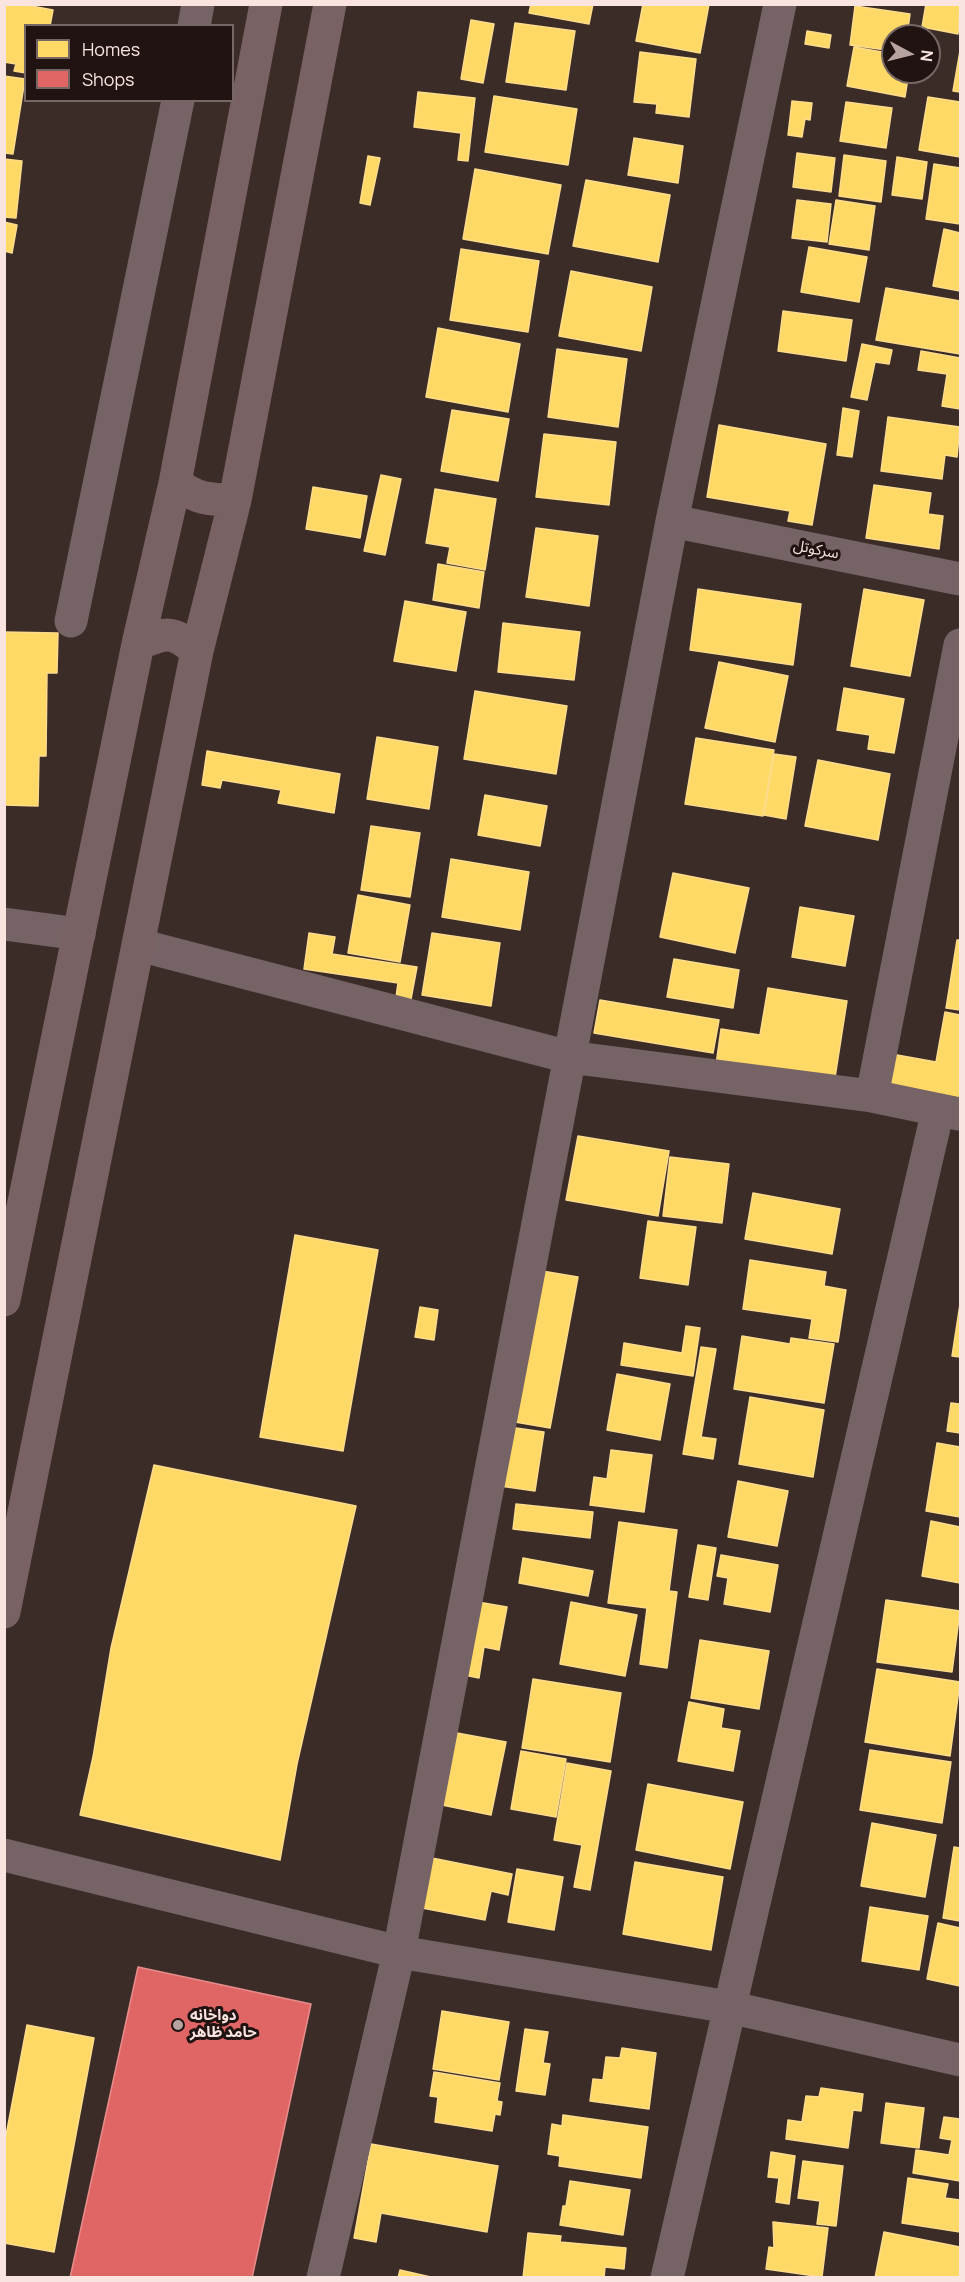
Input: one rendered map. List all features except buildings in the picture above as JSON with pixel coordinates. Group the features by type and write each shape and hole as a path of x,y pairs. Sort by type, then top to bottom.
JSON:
{"main road":[{"path":"4,1300 138,644 175,483 266,4"},
{"path":"4,1612 196,651 235,500 330,4"},
{"path":"175,483 202,499 235,500"},
{"path":"138,644 162,634 174,635 196,651"}],"street":[{"path":"194,24 198,4"},
{"path":"323,2277 399,1953 672,521 780,4"},
{"path":"71,621 178,102"},
{"name":"سرکوتل","path":"672,521 960,579"},
{"path":"872,1096 960,645"},
{"path":"4,924 79,934"},
{"path":"139,945 569,1057 872,1096 949,1112 729,2007 667,2277"},
{"path":"4,1855 399,1953 729,2007 960,2060"}],"place":[{"name":"دواخانه حامد ظاهر","path":"178,2025"}]}
